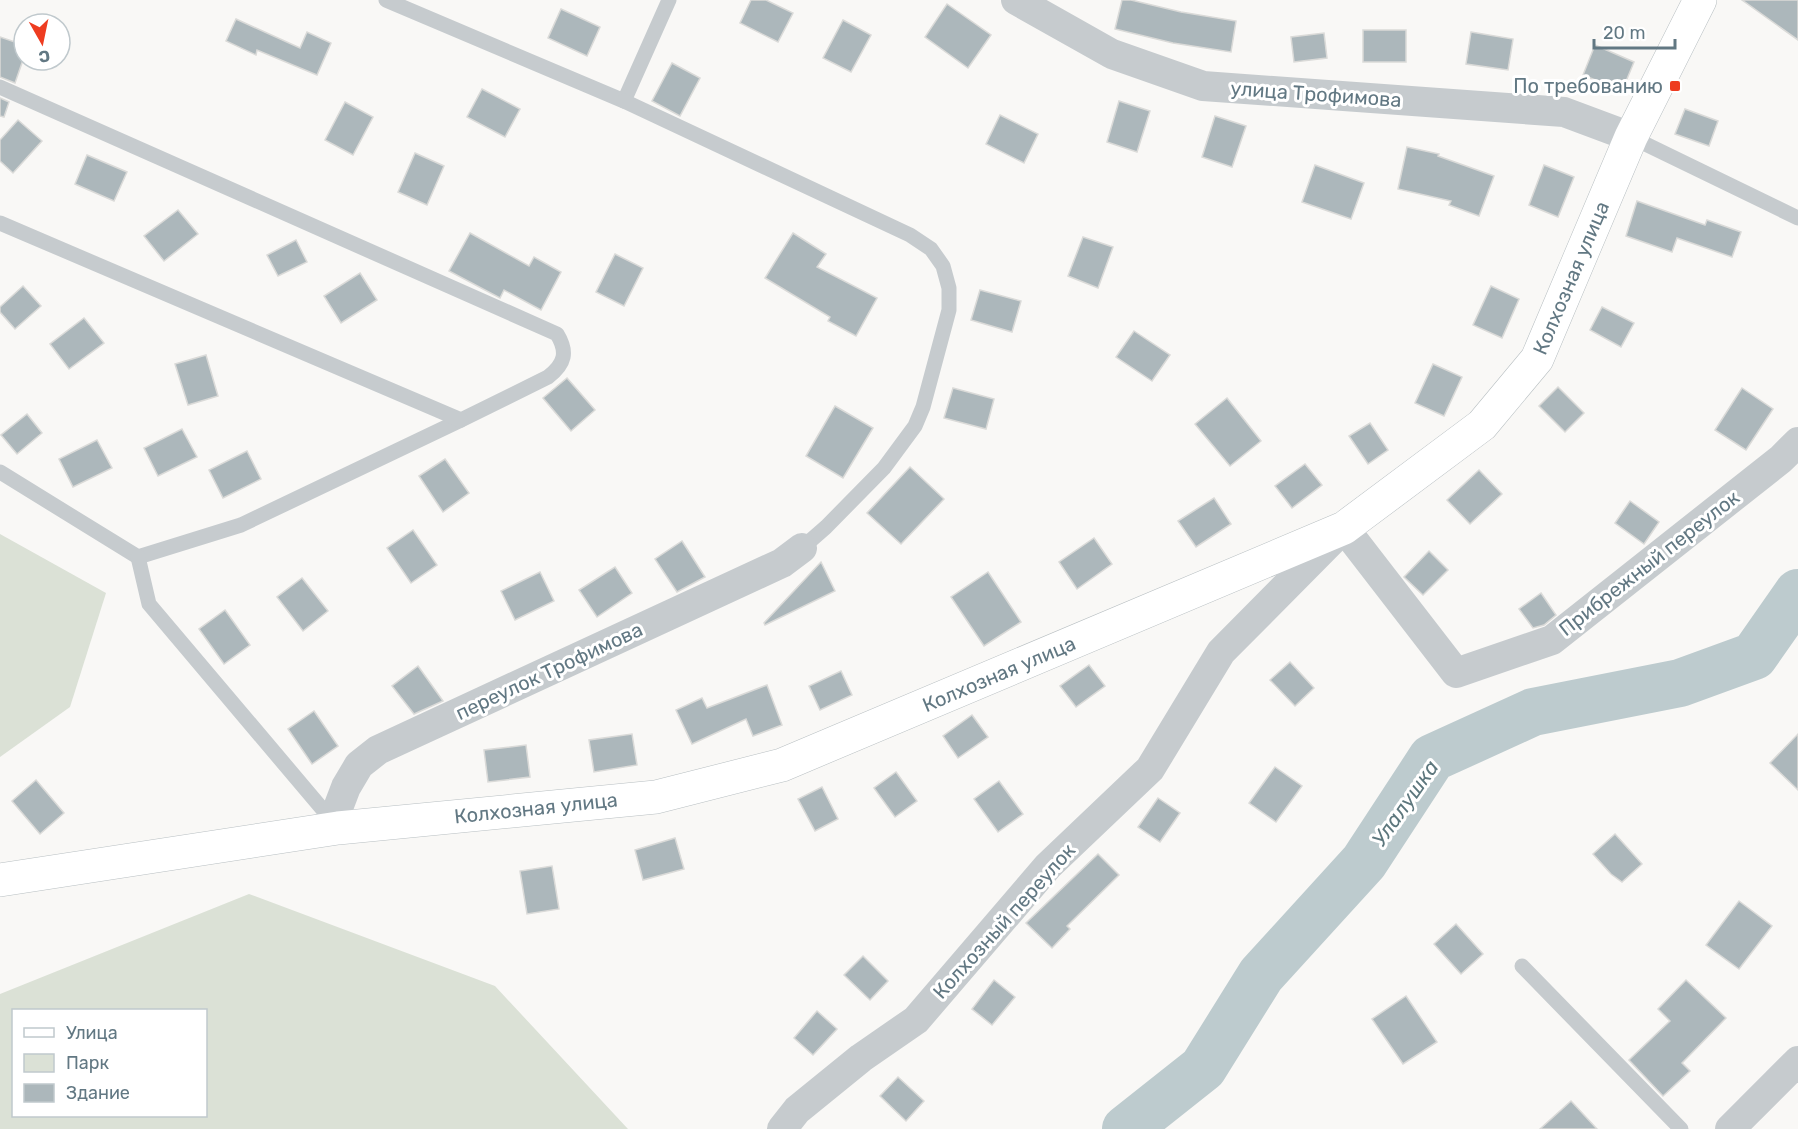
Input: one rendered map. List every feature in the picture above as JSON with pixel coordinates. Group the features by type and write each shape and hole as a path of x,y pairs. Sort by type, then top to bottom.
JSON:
{"street":[{"name":"улица Трофимова","path":"1016,0 1112,54 1203,86 1564,112 1631,137"},
{"name":"Колхозная улица","path":"0,880 338,828 656,796 782,765 1344,528 1482,425 1537,359 1631,137 1700,0"},
{"name":"Прибрежный переулок","path":"1344,528 1456,673 1552,640 1781,459 1798,442"},
{"name":"Колхозный переулок","path":"782,1129 797,1110 861,1058 916,1020 1048,866 1150,769 1221,652 1344,528"},
{"name":"переулок Трофимова","path":"338,828 338,808 346,787 359,765 378,750 782,563 802,548"},
{"path":"1730,1129 1798,1060"}],"lane":[{"path":"386,0 624,101 910,235 931,249 943,266 949,288 949,310 923,407 915,426 884,468 802,548"},
{"path":"624,101 669,0"},
{"path":"0,87 557,334 564,344 564,359 558,370 548,377 241,525 138,557"},
{"path":"1631,137 1798,218"},
{"path":"0,223 461,420"},
{"path":"0,472 138,557 149,604 338,828"},
{"path":"1522,966 1681,1129"}],"green space":[{"path":"0,534 106,593 70,707 0,757"},
{"path":"249,894 495,986 628,1129 0,1129 0,994"}],"building":[{"path":"751,0 766,0 793,13 778,42 740,23"},
{"path":"1122,0 1236,21 1231,52 1173,43 1115,29"},
{"path":"1742,0 1798,0 1798,40"},
{"path":"947,4 991,35 968,68 925,37"},
{"path":"561,9 600,27 587,56 548,38"},
{"path":"236,19 300,48 307,32 331,43 317,75 257,50 256,55 226,41"},
{"path":"843,20 871,35 851,72 823,58"},
{"path":"1363,30 1406,30 1406,62 1363,62"},
{"path":"1471,32 1513,39 1508,70 1466,64"},
{"path":"1324,33 1327,58 1294,62 1291,37"},
{"path":"0,37 12,41 12,72 19,72 15,83 0,77"},
{"path":"1595,45 1634,62 1622,91 1583,75"},
{"path":"672,63 700,78 680,116 652,101"},
{"path":"482,89 520,109 505,137 467,117"},
{"path":"0,98 9,102 4,117 0,116"},
{"path":"1119,101 1150,111 1137,152 1107,142"},
{"path":"345,102 373,117 353,155 325,140"},
{"path":"1685,109 1718,121 1709,146 1675,134"},
{"path":"1000,115 1038,134 1024,163 986,144"},
{"path":"1215,116 1246,126 1232,167 1202,157"},
{"path":"18,120 42,141 13,173 0,161 0,140"},
{"path":"1407,147 1439,154 1438,156 1494,176 1479,216 1449,205 1451,201 1398,189"},
{"path":"415,153 444,166 427,205 398,192"},
{"path":"87,155 127,172 114,201 75,184"},
{"path":"1315,165 1364,183 1351,219 1302,202"},
{"path":"1544,165 1574,177 1558,217 1529,205"},
{"path":"1637,201 1705,225 1707,220 1741,232 1732,257 1677,238 1672,252 1626,236"},
{"path":"178,210 198,234 164,261 144,236"},
{"path":"470,233 529,266 534,257 561,272 541,310 504,290 500,298 449,271"},
{"path":"793,233 826,254 817,267 877,298 856,336 828,321 830,317 765,278"},
{"path":"1083,237 1113,247 1098,288 1068,276"},
{"path":"296,240 307,262 278,276 267,255"},
{"path":"615,254 643,268 624,306 596,292"},
{"path":"360,273 377,300 341,323 324,296"},
{"path":"23,286 41,306 15,329 0,312 0,307"},
{"path":"1491,286 1519,299 1502,338 1473,325"},
{"path":"980,290 1021,301 1012,332 971,320"},
{"path":"1602,307 1634,323 1621,347 1590,330"},
{"path":"84,318 104,343 69,369 50,344"},
{"path":"1134,331 1170,355 1152,381 1116,357"},
{"path":"206,355 218,396 188,405 175,364"},
{"path":"1433,364 1462,377 1444,416 1415,403"},
{"path":"567,378 595,410 571,431 543,398"},
{"path":"1558,387 1584,413 1565,432 1539,406"},
{"path":"953,388 994,399 986,429 944,418"},
{"path":"1742,388 1773,409 1746,450 1715,430"},
{"path":"1227,398 1261,441 1230,466 1195,424"},
{"path":"835,406 873,428 843,478 806,456"},
{"path":"27,414 42,433 17,454 1,435"},
{"path":"1370,423 1388,450 1368,464 1349,436"},
{"path":"182,429 197,457 158,476 144,448"},
{"path":"97,440 112,468 73,487 59,459"},
{"path":"247,451 261,479 223,498 209,470"},
{"path":"445,459 469,493 443,512 419,476"},
{"path":"1305,464 1322,485 1292,508 1275,486"},
{"path":"910,467 944,499 901,544 867,513"},
{"path":"1479,470 1502,494 1470,524 1447,500"},
{"path":"1214,498 1231,524 1196,547 1178,521"},
{"path":"1630,501 1659,522 1644,544 1615,523"},
{"path":"413,530 437,565 411,583 387,548"},
{"path":"1094,538 1112,564 1077,589 1059,562"},
{"path":"682,541 705,577 677,592 655,559"},
{"path":"1429,551 1448,570 1423,595 1404,577"},
{"path":"821,562 835,591 765,625 764,623"},
{"path":"615,567 632,593 597,617 579,590"},
{"path":"540,572 554,601 515,620 501,591"},
{"path":"988,572 1021,622 984,646 951,597"},
{"path":"302,578 328,611 303,631 277,597"},
{"path":"1541,593 1556,615 1544,625 1533,628 1519,609"},
{"path":"225,610 250,645 224,664 199,629"},
{"path":"1290,662 1314,688 1295,706 1270,680"},
{"path":"1089,665 1105,686 1076,707 1060,686"},
{"path":"418,666 443,701 414,714 392,686"},
{"path":"841,671 852,695 820,710 809,686"},
{"path":"767,685 782,725 753,736 746,719 692,744 676,710 702,698 707,708"},
{"path":"314,711 338,746 312,764 288,729"},
{"path":"972,715 988,737 958,758 943,736"},
{"path":"632,734 637,765 594,772 589,740"},
{"path":"1798,734 1798,790 1770,763"},
{"path":"526,745 530,777 488,782 484,750"},
{"path":"1275,767 1302,786 1276,822 1249,803"},
{"path":"896,772 917,801 895,817 874,788"},
{"path":"36,780 64,813 40,834 12,801"},
{"path":"999,781 1023,814 998,832 974,799"},
{"path":"822,787 838,819 815,831 798,799"},
{"path":"1158,798 1180,813 1160,842 1138,827"},
{"path":"1615,834 1642,864 1622,882 1611,874 1593,854"},
{"path":"675,838 684,869 643,880 635,850"},
{"path":"1098,854 1119,875 1067,926 1070,929 1052,948 1026,923"},
{"path":"552,866 559,909 527,914 520,871"},
{"path":"1739,901 1772,926 1739,969 1706,945"},
{"path":"1456,924 1483,954 1461,974 1434,944"},
{"path":"863,956 888,981 870,1000 844,975"},
{"path":"994,980 1015,997 992,1025 972,1009"},
{"path":"1686,980 1726,1018 1682,1063 1690,1071 1663,1096 1629,1060 1670,1021 1658,1009"},
{"path":"1406,996 1437,1042 1403,1064 1372,1019"},
{"path":"817,1011 837,1029 813,1055 794,1038"},
{"path":"898,1077 924,1101 906,1121 880,1096"},
{"path":"1571,1101 1597,1129 1540,1129"}],"waterway":[{"name":"Улалушка","path":"1126,1129 1203,1068 1261,975 1364,862 1432,758 1533,712 1680,683 1754,656 1798,593"}],"place":[{"name":"По требованию","path":"1675,86"}]}
